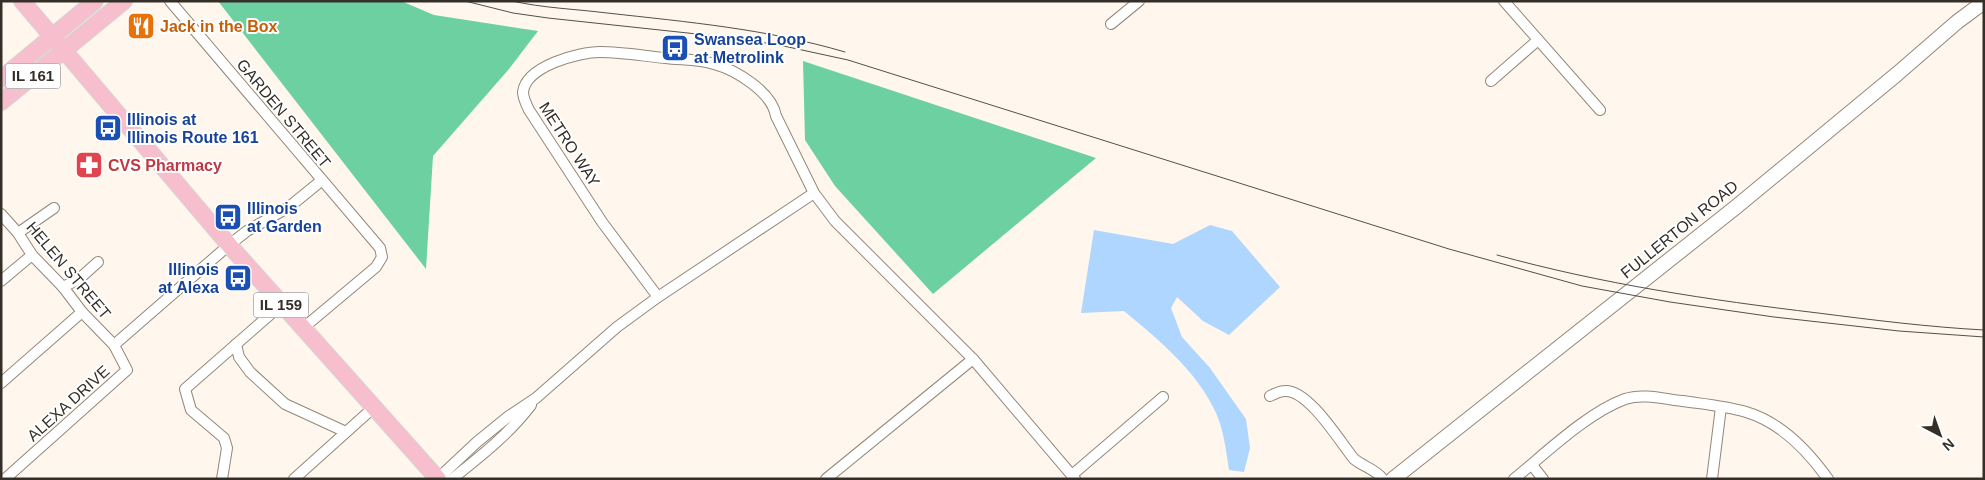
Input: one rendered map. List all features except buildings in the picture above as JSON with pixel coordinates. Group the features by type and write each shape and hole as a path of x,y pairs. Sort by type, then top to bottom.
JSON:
{"main road":[{"name":"IL 159","path":"22,1 229,246 438,479"},
{"name":"IL 161","path":"1,79 95,1"},
{"name":"IL 161","path":"1,102 124,1"}],"street":[{"name":"GARDEN STREET","path":"170,1 321,181 289,207 247,231 229,246"},
{"path":"1111,24 1139,1"},
{"path":"1504,1 1600,110"},
{"name":"FULLERTON ROAD","path":"1393,479 1736,207 1898,74 1957,22 1984,2"},
{"path":"1491,81 1538,40"},
{"name":"METRO WAY","path":"658,297 602,222 529,110 524,99 526,83 530,77 545,67 565,58 600,52 714,64 756,86 772,104 776,116 814,193 849,236 974,359 1073,477"},
{"path":"302,329 376,267 382,257 380,248 321,181"},
{"path":"442,479 445,472 477,442 509,416 536,398 617,327 658,297 814,193"},
{"path":"18,233 54,208"},
{"name":"HELEN STREET","path":"1,214 18,233 32,255 63,287 82,312 114,346"},
{"name":"ALEXA DRIVE","path":"5,479 127,370 114,346 229,246"},
{"path":"1,281 32,255"},
{"path":"63,287 79,279 98,262"},
{"path":"222,479 227,448 224,438 191,410 185,389 281,305"},
{"path":"1,383 82,312"},
{"path":"236,344 239,357 250,372 285,404 346,432"},
{"path":"826,479 974,359"},
{"path":"1270,396 1286,391 1299,395 1312,404 1354,459 1361,465 1372,468 1383,479"},
{"path":"1073,477 1163,396"},
{"path":"1514,479 1589,419 1609,406 1628,398 1649,396 1746,412 1766,420 1783,431 1802,448 1828,479"},
{"path":"452,479 519,422 536,398"},
{"path":"1712,479 1721,407"},
{"path":"294,479 373,408"},
{"path":"470,479 471,464"},
{"path":"1532,465 1543,479"}],"green space":[{"path":"218,1 401,1 434,15 538,31 509,69 433,156 426,269"},
{"path":"803,61 1096,158 933,294 835,186 805,140"}],"water":[{"path":"1210,225 1232,231 1280,287 1229,335 1203,321 1177,297 1171,308 1182,337 1210,368 1246,419 1250,448 1244,472 1229,470 1223,434 1216,413 1199,383 1176,357 1124,311 1081,313 1094,230 1173,244"}],"tram line":[{"path":"465,1 513,13 725,37 779,45 848,60 1449,249 1582,286 1670,302 1774,317 1899,331 1984,337"},
{"path":"512,1 547,7 727,27 786,37 845,52"},
{"path":"1497,255 1616,283 1696,297 1880,321 1984,330"}],"place":[{"name":"Jack in the Box","path":"141,26"},
{"name":"Swansea Loop at Metrolink","path":"675,48"},
{"name":"Illinois at Illinois Route 161","path":"108,128"},
{"name":"CVS Pharmacy","path":"89,165"},
{"name":"Illinois at Garden","path":"228,217"},
{"name":"Illinois at Alexa","path":"238,278"}]}
